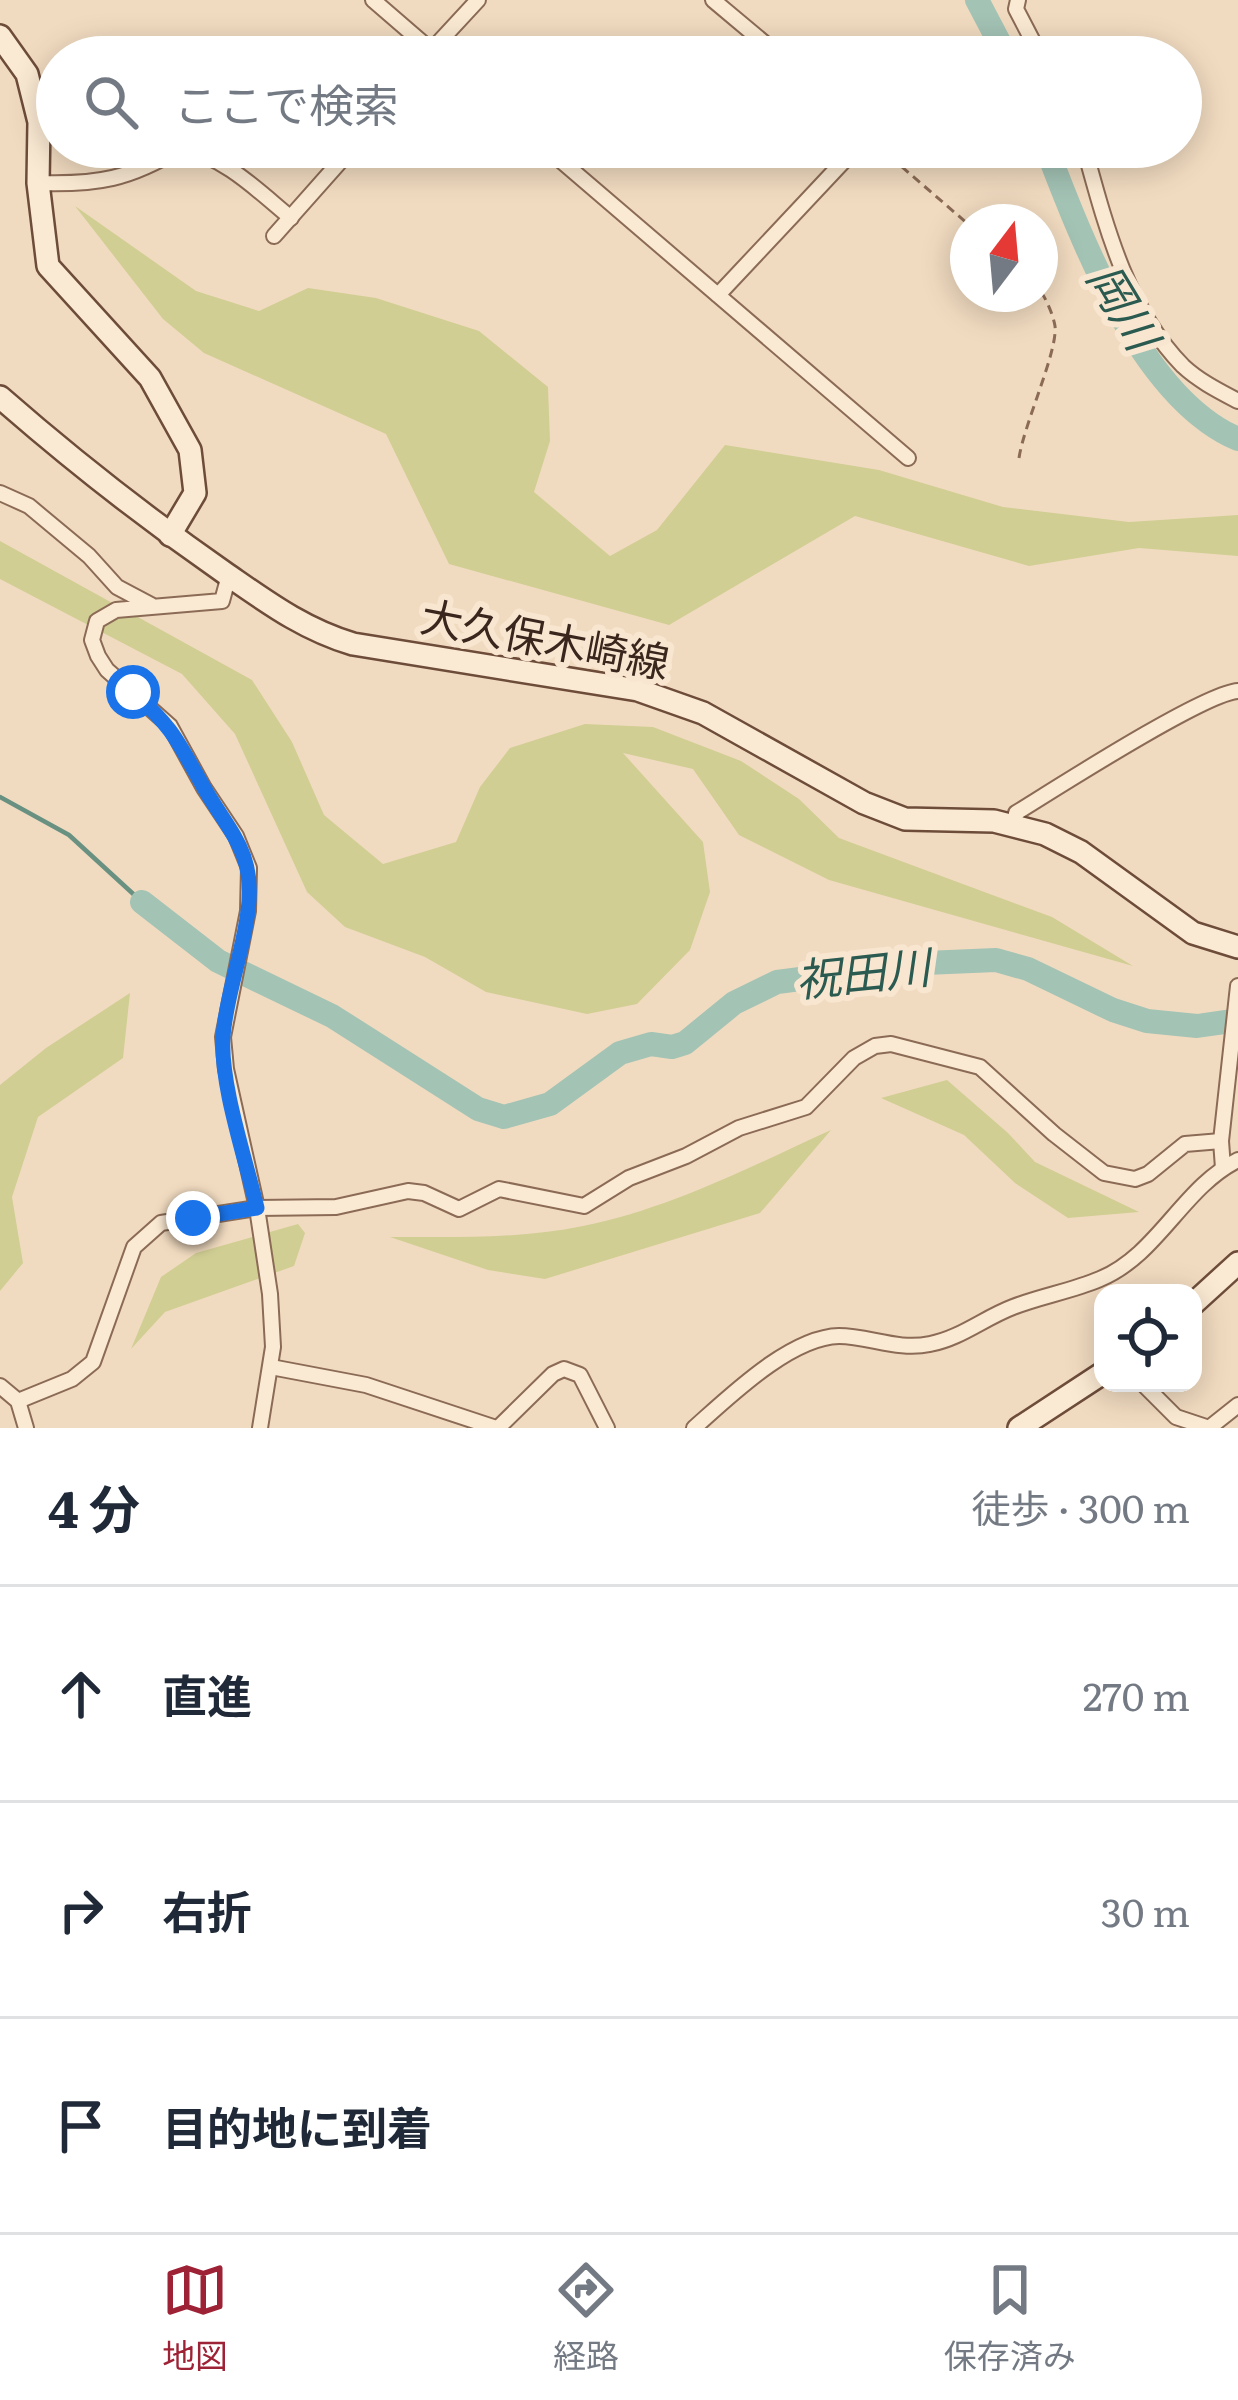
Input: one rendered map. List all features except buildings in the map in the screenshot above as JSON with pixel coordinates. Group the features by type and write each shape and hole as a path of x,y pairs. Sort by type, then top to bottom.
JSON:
{"main road":[{"path":"0,36 28,74 36,109"},
{"path":"38,168 48,266 150,378 190,450 195,493 170,535"},
{"name":"大久保木崎線","path":"0,397 84,470 170,535 322,635 638,690 703,713 864,803 904,819 1015,825 1046,834 1081,852 1193,932 1238,947"},
{"path":"1202,1296 1238,1263"},
{"path":"1019,1428 1094,1379"}],"street":[{"path":"373,0 412,36"},
{"path":"448,36 478,0"},
{"path":"713,0 756,36"},
{"path":"1018,0 1016,9 1030,36"},
{"path":"38,183 89,185 148,168"},
{"path":"229,168 291,218"},
{"path":"274,236 335,168"},
{"path":"570,168 908,458"},
{"path":"718,295 837,168"},
{"path":"1090,168 1111,244 1147,318 1184,366 1238,401"},
{"path":"0,493 29,506 117,586 151,605"},
{"path":"230,575 222,601 151,605 103,615 94,628 94,647 107,670 170,726 243,850 250,882 223,1037 270,1294 272,1367 260,1428"},
{"path":"1015,825 1016,812 1191,711 1238,691"},
{"path":"1223,1168 1221,1142 1238,986"},
{"path":"18,1401 72,1379 93,1363 134,1247 160,1223 257,1208 336,1207 408,1191 424,1192 458,1209 499,1189 584,1206 629,1178 739,1128 806,1107 854,1058 875,1046 891,1044 980,1067 1103,1173 1135,1179 1185,1144 1221,1142"},
{"path":"694,1428 813,1340 838,1336 922,1346 968,1331 1009,1309 1102,1279 1142,1250 1223,1168 1238,1160"},
{"path":"272,1367 366,1385 497,1428 564,1369 580,1376 607,1428"},
{"path":"0,1386 18,1401 26,1428"},
{"path":"1151,1392 1177,1417 1209,1428 1238,1405"}],"path":[{"path":"903,168 950,208"},
{"path":"1019,458 1024,427 1053,345 1055,327 1049,312"}],"shaded area":[{"path":"75,206 196,291 259,311 308,288 376,298 479,331 548,387 550,441 534,492 610,556 657,530 725,445 879,470 1003,507 1129,522 1238,515 1238,556 1139,548 1029,566 855,516 669,625 449,564 386,434 204,353 163,319"},
{"path":"0,541 252,680 292,742 324,815 383,864 456,842 480,787 510,748 585,724 653,727 741,761 799,799 839,838 1052,917 1133,966 829,880 739,835 693,769 623,753 703,842 710,892 690,950 637,1004 587,1014 486,992 425,957 345,927 307,892 235,734 182,674 0,579"},
{"path":"130,993 123,1058 38,1117 12,1197 23,1263 0,1291 0,1085 46,1048"},
{"path":"947,1080 1035,1162 1139,1212 1068,1218 1015,1183 964,1135 881,1098"},
{"path":"831,1130 760,1213 545,1279 488,1270 390,1237 511,1235 615,1218 710,1185"},
{"path":"298,1224 305,1233 294,1266 165,1312 131,1349 161,1277 196,1253"}],"waterway":[{"name":"岡川","path":"977,0 996,36"},
{"name":"岡川","path":"1054,168 1097,269 1144,353 1203,418 1238,439"},
{"path":"0,797 69,835 142,902"},
{"name":"祝田川","path":"142,902 218,961 332,1016 478,1109 504,1117 550,1104 620,1053 651,1044 672,1047 685,1043 734,1003 777,982 925,963 996,960 1028,969 1147,1021 1197,1026 1238,1020"}],"route":[{"path":"133,692 170,726 182,744 236,836 249,868 248,911 223,1037 257,1208 193,1218"}]}
